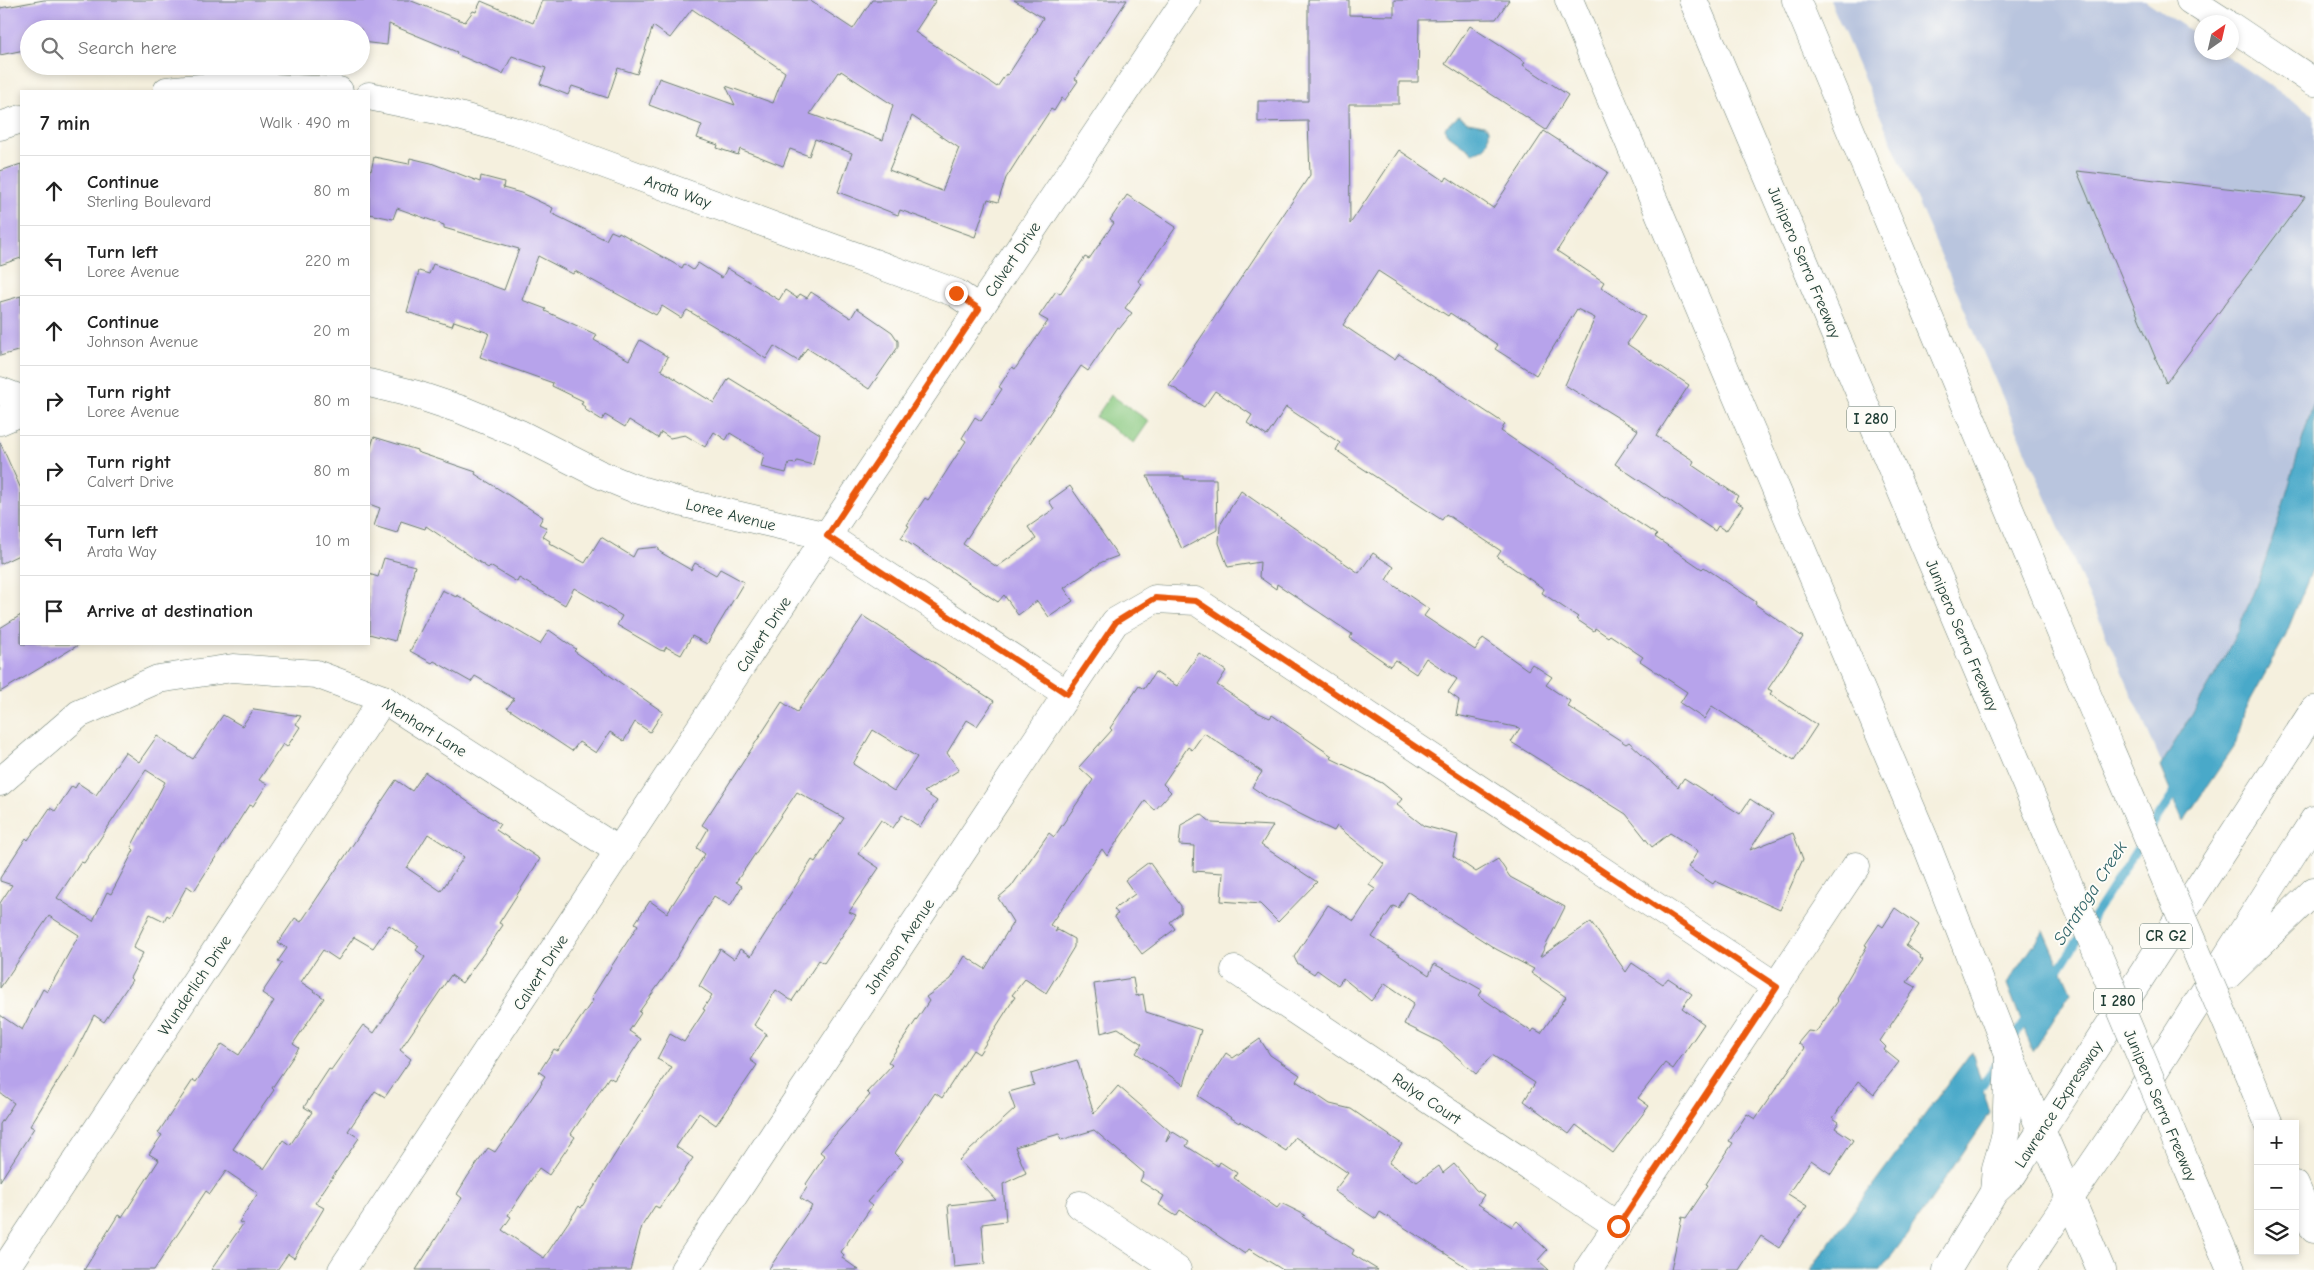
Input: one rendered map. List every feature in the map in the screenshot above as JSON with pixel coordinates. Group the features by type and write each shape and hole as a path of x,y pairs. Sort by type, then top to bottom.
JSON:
{"main road":[{"name":"Calvert Drive","path":"342,1270 827,536 1186,0"},
{"path":"1569,0 1922,832 1991,1008 2012,1075 2041,1130 2101,1270"},
{"name":"Junipero Serra Freeway","path":"1693,0 2231,1270"},
{"path":"1796,0 2267,1120"},
{"path":"2190,0 2213,15"},
{"path":"2239,32 2314,82"},
{"path":"178,90 271,88 316,90"},
{"name":"Arata Way","path":"370,96 437,110 517,132 956,293 979,309"},
{"path":"0,126 20,119"},
{"name":"Loree Avenue","path":"370,383 414,394 462,410 520,434 599,474 633,488 684,503 827,536 1067,694"},
{"path":"0,391 20,399"},
{"path":"0,421 20,412"},
{"name":"Johnson Avenue","path":"684,1270 1116,622 1155,598 1196,601 1777,987"},
{"name":"Menhart Lane","path":"0,782 78,714 158,679 233,668 316,674 384,699 620,851"},
{"name":"Wunderlich Drive","path":"4,1270 384,699"},
{"name":"Lawrence Expressway","path":"1947,1270 1994,1192 2013,1174 2314,710"},
{"path":"2020,1270 2119,1126 2314,820"},
{"path":"1588,1270 1856,866"},
{"path":"2191,1011 2314,891"},
{"name":"Ralya Court","path":"1235,970 1618,1226"},
{"path":"1994,1192 1996,1168 2006,1134 2012,1075"},
{"path":"2299,1194 2314,1229"},
{"path":"1080,1205 1177,1270"}],"shaded area":[{"path":"1830,0 2145,0 2194,33 2194,60 2232,60 2314,115 2314,461 2272,598 2169,780"}],"green space":[{"path":"1111,395 1149,421 1134,443 1096,417"}],"water":[{"path":"1459,116 1468,122 1484,125 1489,129 1489,138 1485,147 1473,153 1446,133 1445,127"},
{"path":"2314,402 2314,565 2284,639 2244,712 2237,742 2183,822 2160,767 2202,698 2240,625 2262,571"},
{"path":"2044,930 2071,992 2033,1052 2007,984"},
{"path":"1972,1051 1990,1113 1907,1235 1881,1270 1810,1270"}],"building":[{"path":"44,0 409,0 465,22 473,11 476,12 481,1 533,23 542,0 809,0 853,29 872,0 936,0 915,32 997,87 1006,74 1008,75 1043,18 1014,0 1127,0 1075,79 1078,81 1065,100 1062,98 1054,111 1051,109 1006,178 998,202 988,199 975,237 900,210 898,215 838,192 852,153 815,139 809,156 790,149 783,166 740,149 738,155 717,148 718,145 697,138 702,125 649,105 659,78 735,105 726,86 773,103 785,72 692,9 670,38 653,26 637,74 618,68 608,98 572,86 568,95 540,84 546,68 512,56 503,74 456,54 457,52 389,24 387,45 370,43 370,20 20,20 20,51 0,55 0,8","holes":["841,71 893,105 883,140 810,114 838,72 840,73","912,116 959,148 942,191 889,170"]},
{"path":"1308,0 1349,0 1349,15 1394,16 1394,0 1509,0 1496,19 1419,20 1418,82 1399,82 1399,104 1349,104 1350,224 1399,150 1445,181 1447,177 1493,208 1544,131 1608,172 1557,251 1604,282 1601,287 1645,317 1627,344 1689,385 1656,436 1694,461 1692,465 1738,496 1735,501 1743,506 1726,531 1718,526 1715,531 1615,464 1638,430 1565,385 1595,318 1577,309 1536,375 1495,349 1498,345 1450,313 1448,316 1378,271 1343,325 1395,360 1399,354 1505,424 1501,431 1657,535 1655,537 1702,569 1704,567 1756,602 1755,604 1803,637 1768,689 1772,691 1770,694 1817,725 1794,760 1712,706 1704,719 1680,703 1687,692 1640,661 1643,657 1610,635 1608,637 1595,628 1594,631 1576,619 1578,617 1542,593 1544,589 1497,557 1501,551 1446,514 1442,520 1359,466 1336,450 1340,443 1286,407 1267,436 1247,423 1252,415 1215,391 1204,407 1169,385 1310,175 1308,121 1258,122 1258,101 1308,101"},
{"path":"1470,26 1525,62 1523,65 1568,95 1546,130 1445,64"},
{"path":"374,157 409,164 410,158 431,163 480,182 481,176 504,182 503,188 521,193 553,208 551,213 606,240 611,231 618,234 619,232 682,268 684,264 693,270 698,263 722,278 727,268 779,300 785,290 797,298 800,294 807,298 811,292 851,318 857,308 892,332 898,341 898,347 869,389 807,348 798,361 774,346 766,359 687,310 681,318 662,306 656,315 575,271 573,274 538,256 522,300 546,309 545,311 597,335 594,340 629,360 640,340 668,357 661,370 714,403 729,378 820,434 813,465 797,461 796,464 789,463 786,473 761,467 764,454 730,433 726,440 714,432 705,447 685,435 670,438 661,432 658,438 629,420 625,427 605,415 602,420 584,409 585,407 581,404 583,401 552,386 553,383 480,357 489,333 454,321 452,326 407,312 419,271 429,274 433,264 504,290 519,249 444,228 444,225 397,208 393,219 370,214 371,171"},
{"path":"20,164 20,258 0,265 0,171"},
{"path":"2077,171 2305,197 2166,383"},
{"path":"1127,195 1176,227 1138,281 1142,284 1125,308 1132,313 1120,328 1118,327 1088,371 1081,366 963,544 997,567 1036,539 1028,527 1054,509 1049,501 1070,486 1118,556 1102,562 1064,588 1073,601 1049,617 1037,601 1018,615 1004,595 998,602 901,538 909,526 907,525 925,498 928,500 966,441 962,438 975,417 981,421 1002,389 999,387 1012,367 1015,369 1048,321 1039,316 1056,291 1060,294 1085,257 1089,259 1114,223 1110,220"},
{"path":"20,296 20,350 0,356 0,302"},
{"path":"374,437 417,450 417,452 476,472 475,474 543,517 539,524 547,528 542,536 550,541 549,543 585,563 601,537 633,557 637,549 658,547 660,552 691,570 695,563 716,575 720,569 744,582 707,644 692,636 681,655 666,647 664,651 660,650 617,625 622,616 574,588 565,605 519,578 517,582 490,566 488,568 426,526 425,529 401,521 397,533 374,526 380,508 370,504 370,450"},
{"path":"0,442 20,487 20,554 0,564"},
{"path":"1147,476 1184,476 1184,479 1216,479 1217,530 1182,549"},
{"path":"1241,491 1359,573 1373,553 1394,567 1386,580 1429,609 1424,616 1475,650 1483,638 1528,670 1532,664 1552,677 1546,685 1570,701 1567,706 1626,744 1629,742 1678,787 1684,778 1740,814 1750,799 1773,814 1750,850 1793,833 1803,859 1780,910 1715,881 1713,884 1688,867 1698,851 1670,833 1652,847 1626,814 1511,742 1520,728 1456,715 1459,700 1448,692 1457,679 1426,658 1416,674 1395,660 1390,666 1350,638 1352,634 1277,584 1276,589 1259,577 1260,562 1228,567 1219,543 1220,525"},
{"path":"384,558 415,566 395,641 370,634 370,574 378,577"},
{"path":"442,590 456,597 457,595 540,644 549,630 576,649 574,651 663,712 650,732 635,722 624,741 610,732 596,753 579,742 572,751 507,708 514,699 475,676 471,682 434,661 432,663 410,651"},
{"path":"20,616 20,645 78,645 0,692 0,628"},
{"path":"863,616 994,701 977,726 967,720 947,753 959,770 924,792 937,801 920,827 902,815 893,828 881,820 858,854 879,868 849,912 856,915 824,963 819,960 792,1001 776,990 754,1025 767,1034 750,1060 757,1065 716,1125 699,1113 676,1147 693,1158 659,1208 655,1206 642,1226 630,1270 416,1270 462,1198 457,1194 468,1176 488,1148 495,1152 542,1083 545,1076 539,1072 554,1049 558,1051 593,1000 591,998 638,925 635,923 650,901 667,913 705,854 697,848 708,829 702,825 782,702 797,712","holes":["873,730 917,757 894,791 853,764","797,792 844,818 815,862 812,860 751,956 740,949 734,959 720,949 699,986 712,995 703,1009 705,1010 684,1042 670,1034 657,1059 672,1067 581,1208 579,1206 544,1258 502,1230 511,1217 508,1215 539,1168 549,1175 575,1137 571,1134 609,1077 614,1080 641,1039 629,1031 641,1013 639,1012 667,973 714,896 730,906 742,886 736,882"]},
{"path":"1199,653 1226,671 1217,685 1259,713 1270,718 1272,715 1332,756 1330,758 1382,783 1402,799 1397,805 1424,826 1458,835 1453,856 1476,872 1498,859 1510,877 1565,907 1540,957 1591,922 1626,972 1632,963 1663,984 1668,978 1692,994 1682,1008 1704,1024 1673,1069 1665,1063 1638,1098 1649,1106 1613,1153 1576,1125 1569,1134 1524,1101 1535,1083 1492,1055 1476,1074 1440,1042 1404,1024 1414,1003 1385,983 1371,1001 1343,978 1338,985 1317,970 1314,974 1297,963 1294,957 1328,905 1354,921 1375,889 1369,885 1384,864 1337,826 1334,831 1268,798 1252,787 1262,772 1204,733 1192,750 1188,747 1163,784 1171,792 1155,810 1145,801 1107,856 1102,849 1050,925 1057,929 1055,932 1058,930 1074,939 1074,947 1046,993 1025,979 1012,995 1015,997 979,1054 973,1050 942,1098 935,1093 895,1153 903,1161 867,1202 872,1206 841,1252 844,1255 842,1258 859,1270 768,1270 812,1206 800,1198 808,1186 806,1184 825,1156 820,1152 870,1095 867,1092 892,1065 888,1062 929,1001 926,997 951,979 965,956 985,969 1013,922 998,898 1011,887 1049,833 1054,837 1093,780 1079,767 1112,730 1110,728 1139,686 1144,689 1155,672 1177,686","holes":["1408,892 1496,949 1534,969 1531,973 1566,997 1541,1033 1534,1029 1532,1032 1479,996 1482,990 1461,978 1434,964 1429,975 1372,937 1393,906 1398,908"]},
{"path":"254,709 301,716 296,724 300,727 287,747 283,744 259,780 267,784 253,806 249,805 194,891 187,886 170,917 167,915 164,921 150,914 133,948 143,953 130,978 132,980 104,1022 94,1015 74,1055 30,1126 34,1128 0,1181 0,1124 14,1103 0,1093 0,1015 22,1030 43,989 47,992 79,935 49,916 0,988 0,903 12,885 0,881 0,878 26,838 28,840 50,808 55,811 72,786 75,788 78,783 96,795 125,752 139,762 157,736 193,759 223,715 242,726","holes":["146,770 165,782 131,847 134,850 111,894 107,892 93,921 57,898 81,862 84,863"]},
{"path":"425,772 500,824 496,830 540,859 499,923 503,925 484,953 462,983 451,975 400,1050 411,1059 385,1097 375,1091 348,1131 359,1138 315,1203 324,1208 294,1258 288,1254 277,1270 211,1270 243,1224 239,1222 258,1193 226,1171 210,1194 206,1191 154,1270 84,1270 118,1215 122,1217 159,1160 149,1154 162,1135 158,1133 193,1080 196,1082 222,1044 239,1055 274,1001 262,993 282,963 278,961 287,948 278,943 295,918 301,922 396,780 412,791","holes":["428,834 464,857 441,891 407,868","389,925 419,946 416,950 425,957 374,1033 363,1025 331,1070 329,1069 304,1107 312,1112 290,1145 283,1140 264,1169 233,1149 274,1090 272,1088 299,1048 293,1044 324,998 301,982 323,950 338,960 354,937 373,948"]},
{"path":"1201,814 1212,823 1273,826 1261,845 1317,882 1278,922 1260,904 1221,901 1223,873 1193,871 1194,846 1179,845 1181,825"},
{"path":"1149,862 1181,906 1181,913 1170,922 1175,929 1142,954 1114,916 1118,914 1114,909 1135,894 1125,880"},
{"path":"1895,908 1919,925 1906,945 1921,956 1920,958 1923,960 1907,982 1916,987 1880,1041 1886,1047 1884,1050 1899,1062 1874,1094 1858,1081 1833,1118 1839,1122 1835,1128 1853,1140 1831,1174 1811,1160 1788,1194 1807,1206 1779,1248 1761,1236 1739,1270 1671,1270 1682,1217 1686,1218 1708,1185 1706,1184 1733,1143 1729,1141 1747,1114 1755,1119 1804,1048 1798,1043 1808,1031 1816,1032 1838,1001 1836,999 1867,946 1865,945 1879,924 1883,927"},
{"path":"1133,978 1136,996 1143,994 1146,1012 1201,1030 1184,1085 1136,1053 1142,1044 1118,1028 1101,1033 1094,984"},
{"path":"1260,1039 1270,1055 1300,1075 1296,1081 1330,1104 1351,1109 1402,1144 1389,1163 1417,1182 1439,1166 1443,1173 1454,1164 1476,1190 1484,1195 1478,1204 1512,1227 1517,1221 1547,1250 1538,1260 1549,1270 1471,1270 1380,1212 1376,1219 1334,1191 1348,1173 1295,1137 1286,1151 1198,1096 1226,1053 1233,1058"},
{"path":"1077,1060 1094,1114 1118,1086 1170,1131 1166,1142 1173,1132 1189,1142 1186,1146 1218,1166 1220,1162 1237,1173 1234,1178 1277,1208 1281,1203 1305,1215 1303,1217 1354,1250 1352,1254 1378,1270 1283,1270 1249,1249 1245,1254 1180,1210 1176,1216 1159,1205 1164,1196 1140,1181 1144,1173 1094,1130 1061,1140 1059,1134 1015,1147 1026,1173 1003,1184 1006,1221 982,1224 985,1264 954,1267 948,1205 996,1200 959,1160 1015,1109 1009,1092 1034,1085 1031,1074"}],"waterway":[{"name":"Saratoga Creek","path":"2150,829 2178,787"},
{"name":"Saratoga Creek","path":"2090,922 2142,841"},
{"name":"Saratoga Creek","path":"2056,974 2082,933"},
{"name":"Saratoga Creek","path":"2010,1043 2027,1017"},
{"name":"Saratoga Creek","path":"1977,1093 2000,1059"}],"route":[{"path":"956,293 979,309 827,536 1067,694 1116,622 1155,598 1196,601 1777,987 1618,1226"}]}
